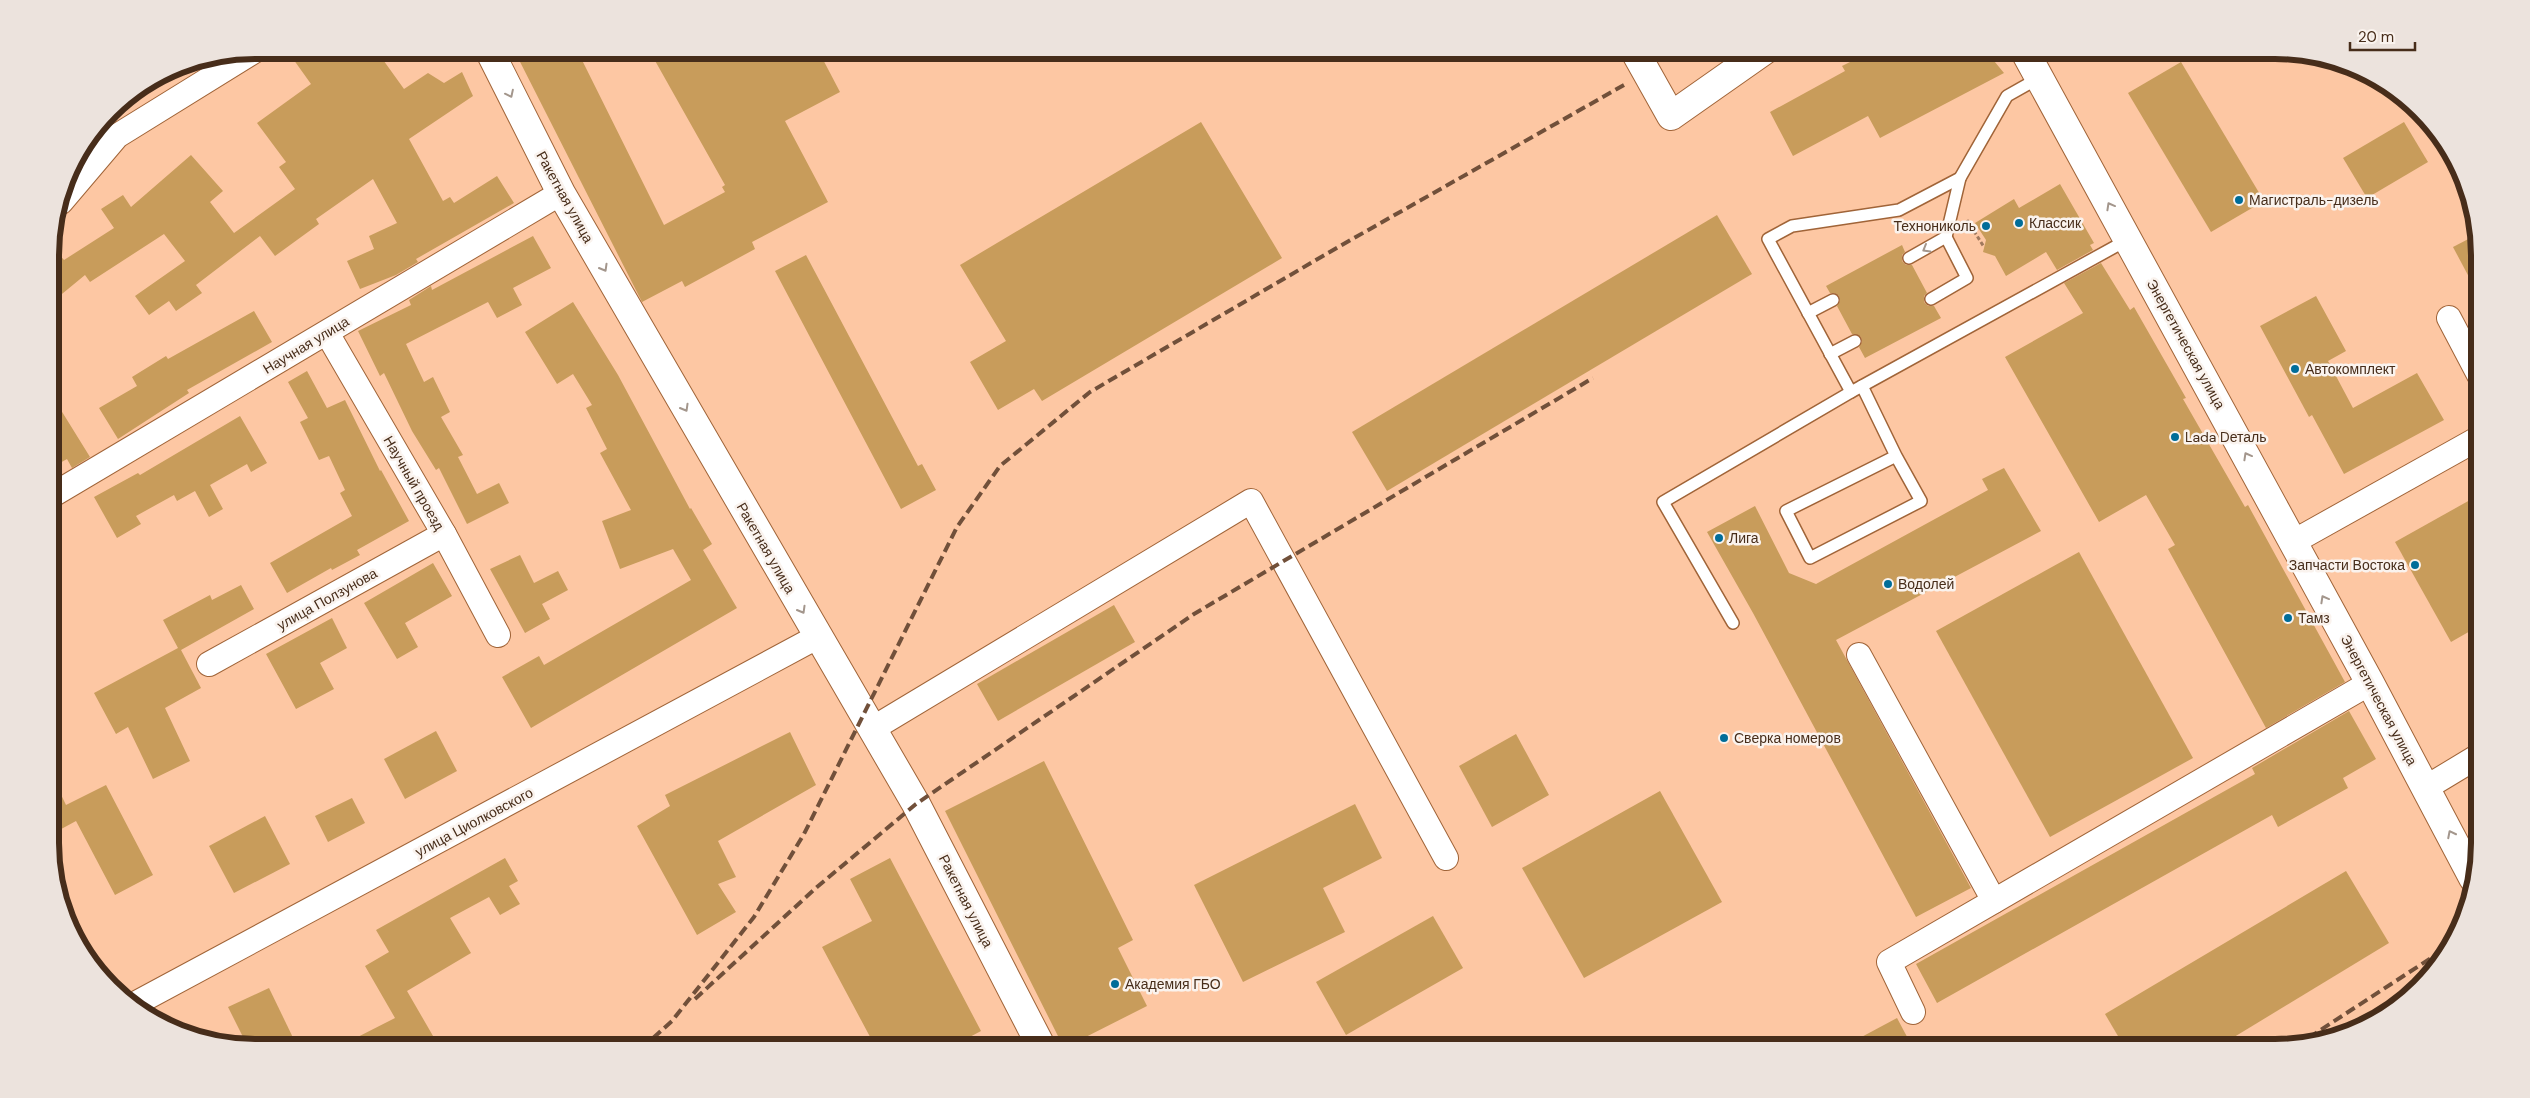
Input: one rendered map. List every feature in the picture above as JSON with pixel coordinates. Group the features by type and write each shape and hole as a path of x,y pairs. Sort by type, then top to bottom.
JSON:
{"street":[{"path":"69,193 117,136 241,59"},
{"name":"Ракетная улица","path":"494,59 561,193 920,813 1037,1039"},
{"path":"1639,59 1671,116 1752,59"},
{"name":"Энергетическая улица","path":"2029,59 2370,683 2469,871"},
{"name":"Научная улица","path":"59,491 561,193"},
{"path":"2449,318 2471,360"},
{"name":"Научный проезд","path":"327,333 444,534 498,635"},
{"path":"2293,542 2471,442"},
{"path":"872,729 1251,501 1446,858"},
{"name":"улица Ползунова","path":"209,664 444,534"},
{"name":"улица Циолковского","path":"139,1002 817,637"},
{"path":"1859,655 1994,901"},
{"path":"1913,1012 1889,962 2370,683"},
{"path":"2426,787 2471,760"}],"lane":[{"path":"1930,299 1967,278 1946,237 1960,178 2007,96 2040,77"},
{"path":"1851,392 1768,239 1792,226 1899,210 1960,178"},
{"path":"1909,258 1946,237"},
{"path":"1733,623 1664,502 1851,392 2128,239"},
{"path":"1808,313 1833,300"},
{"path":"1830,354 1855,341"},
{"path":"1862,386 1896,456 1921,501 1810,558 1786,511 1896,456"}],"path":[{"path":"1952,212 1966,218 1984,247"}],"building":[{"path":"293,59 382,59 404,89 428,73 444,83 462,72 473,96 409,139 443,201 450,197 454,203 497,176 514,203 416,259 418,262 396,275 360,289 347,261 374,249 369,236 397,223 373,179 316,219 319,224 275,256 260,236 196,285 202,293 176,311 169,301 149,315 135,296 185,261 164,234 90,282 85,275 59,296 59,254 64,260 114,228 101,209 123,195 131,207 191,155 223,191 210,202 234,233 295,189 279,167 286,162 257,123 311,84"},
{"path":"519,59 581,59 664,225 725,192 722,187 725,185 654,59 823,59 840,92 785,121 828,202 752,242 755,249 685,287 682,281 642,302"},
{"path":"1856,59 1992,59 2004,73 1880,138 1868,116 1793,156 1770,112 1845,71 1842,66"},
{"path":"2181,62 2264,201 2211,232 2128,93"},
{"path":"1201,122 1282,258 1042,401 1034,389 998,410 970,362 1006,341 960,265"},
{"path":"2404,122 2428,162 2367,198 2343,158"},
{"path":"2060,184 2094,243 2090,245 2093,250 2057,270 2046,252 2006,276 1995,256 1983,252 1986,240 1975,223 2014,199 2019,208"},
{"path":"1717,215 1752,274 1387,491 1352,432"},
{"path":"533,236 551,268 513,288 522,305 497,318 488,302 406,344 424,382 433,377 450,412 441,417 463,455 458,457 477,494 499,483 509,503 467,524 439,468 436,470 412,431 384,373 380,376 358,331 411,305 409,300 431,286 432,290"},
{"path":"2471,238 2471,281 2453,247"},
{"path":"1902,245 1905,252 1902,255 1902,261 1906,265 1912,265 1927,293 1924,296 1924,302 1928,306 1934,306 1941,318 1865,358 1859,347 1862,342 1861,337 1852,334 1837,306 1840,301 1839,296 1830,293 1826,286"},
{"path":"806,255 918,466 922,464 936,490 901,509 775,271"},
{"path":"2101,263 2130,310 2134,307 2186,398 2183,399 2245,507 2248,505 2345,682 2266,728 2168,549 2175,545 2146,495 2099,522 2005,357 2083,313 2064,283"},
{"path":"2316,296 2346,351 2328,361 2353,408 2417,373 2444,420 2344,474 2312,415 2309,417 2260,326"},
{"path":"573,302 618,375 690,509 712,544 703,550 737,608 531,728 502,677 539,656 544,665 691,580 673,549 620,569 602,521 631,510 600,453 607,449 586,408 592,405 573,374 557,384 525,332"},
{"path":"254,311 272,342 187,390 189,393 118,439 99,408 137,386 132,377 166,356 168,359"},
{"path":"307,371 327,408 345,400 380,471 409,521 357,550 360,555 332,570 331,568 287,593 270,563 352,516 340,493 345,490 329,456 319,460 300,422 308,418 288,382"},
{"path":"59,407 90,457 72,468 67,459 59,464"},
{"path":"240,416 267,463 251,472 247,464 210,485 223,509 209,517 195,491 177,501 174,495 136,516 141,524 117,538 94,497 138,473 140,475"},
{"path":"2004,468 2041,531 1836,640 1971,888 1916,917 1753,613 1707,532 1755,506 1789,573 1816,584 1988,490 1982,479"},
{"path":"2471,499 2471,631 2451,642 2395,542"},
{"path":"2079,552 2193,758 2050,837 1936,631"},
{"path":"520,555 534,583 558,571 568,590 542,604 550,619 525,633 490,569"},
{"path":"433,563 452,596 405,623 418,647 397,659 364,603"},
{"path":"241,585 254,609 181,650 201,688 165,708 190,761 153,779 128,727 116,734 94,693 178,648 163,620 210,595 212,600"},
{"path":"1114,605 1135,642 998,721 977,684"},
{"path":"332,618 347,648 320,663 334,689 296,709 266,654"},
{"path":"2349,711 2376,759 2343,778 2348,788 2278,827 2272,815 1937,1003 1916,964 2255,774 2252,768"},
{"path":"436,731 457,771 405,799 384,759"},
{"path":"790,732 816,785 718,841 736,877 718,884 736,912 697,935 637,826 670,806 665,795"},
{"path":"1516,734 1549,795 1492,827 1459,766"},
{"path":"1044,761 1133,940 1118,948 1147,1006 1082,1039 1059,1039 945,811"},
{"path":"106,785 153,875 115,895 76,821 59,830 59,790 66,805"},
{"path":"1660,791 1722,902 1584,978 1522,868"},
{"path":"352,798 365,823 328,842 315,816"},
{"path":"1355,804 1382,858 1323,888 1345,932 1243,982 1194,885"},
{"path":"265,816 290,864 234,893 209,846"},
{"path":"505,858 518,881 509,886 520,904 500,915 489,897 450,918 471,953 407,991 435,1039 354,1039 395,1018 365,966 389,952 376,930"},
{"path":"890,858 981,1031 966,1039 871,1039 822,947 872,921 850,879"},
{"path":"2346,871 2389,943 2231,1039 2120,1039 2105,1014"},
{"path":"1433,916 1463,968 1346,1035 1316,982"},
{"path":"269,988 294,1039 244,1039 228,1007"},
{"path":"1897,1018 1908,1039 1858,1039"}],"railway":[{"path":"652,1039 672,1021 754,917 804,834 957,527 1000,466 1090,392 1340,246 1624,85"},
{"path":"695,999 817,887 916,804 1194,614 1593,378"},
{"path":"2313,1035 2436,955"}],"place":[{"name":"Магистраль-дизель","path":"2239,200"},
{"name":"Классик","path":"2019,223"},
{"name":"Технониколь","path":"1986,226"},
{"name":"Автокомплект","path":"2295,369"},
{"name":"Lada Dеталь","path":"2175,437"},
{"name":"Лига","path":"1719,538"},
{"name":"Запчасти Востока","path":"2415,565"},
{"name":"Водолей","path":"1888,584"},
{"name":"Тамз","path":"2288,618"},
{"name":"Сверка номеров","path":"1724,738"},
{"name":"Академия ГБО","path":"1115,984"}]}
